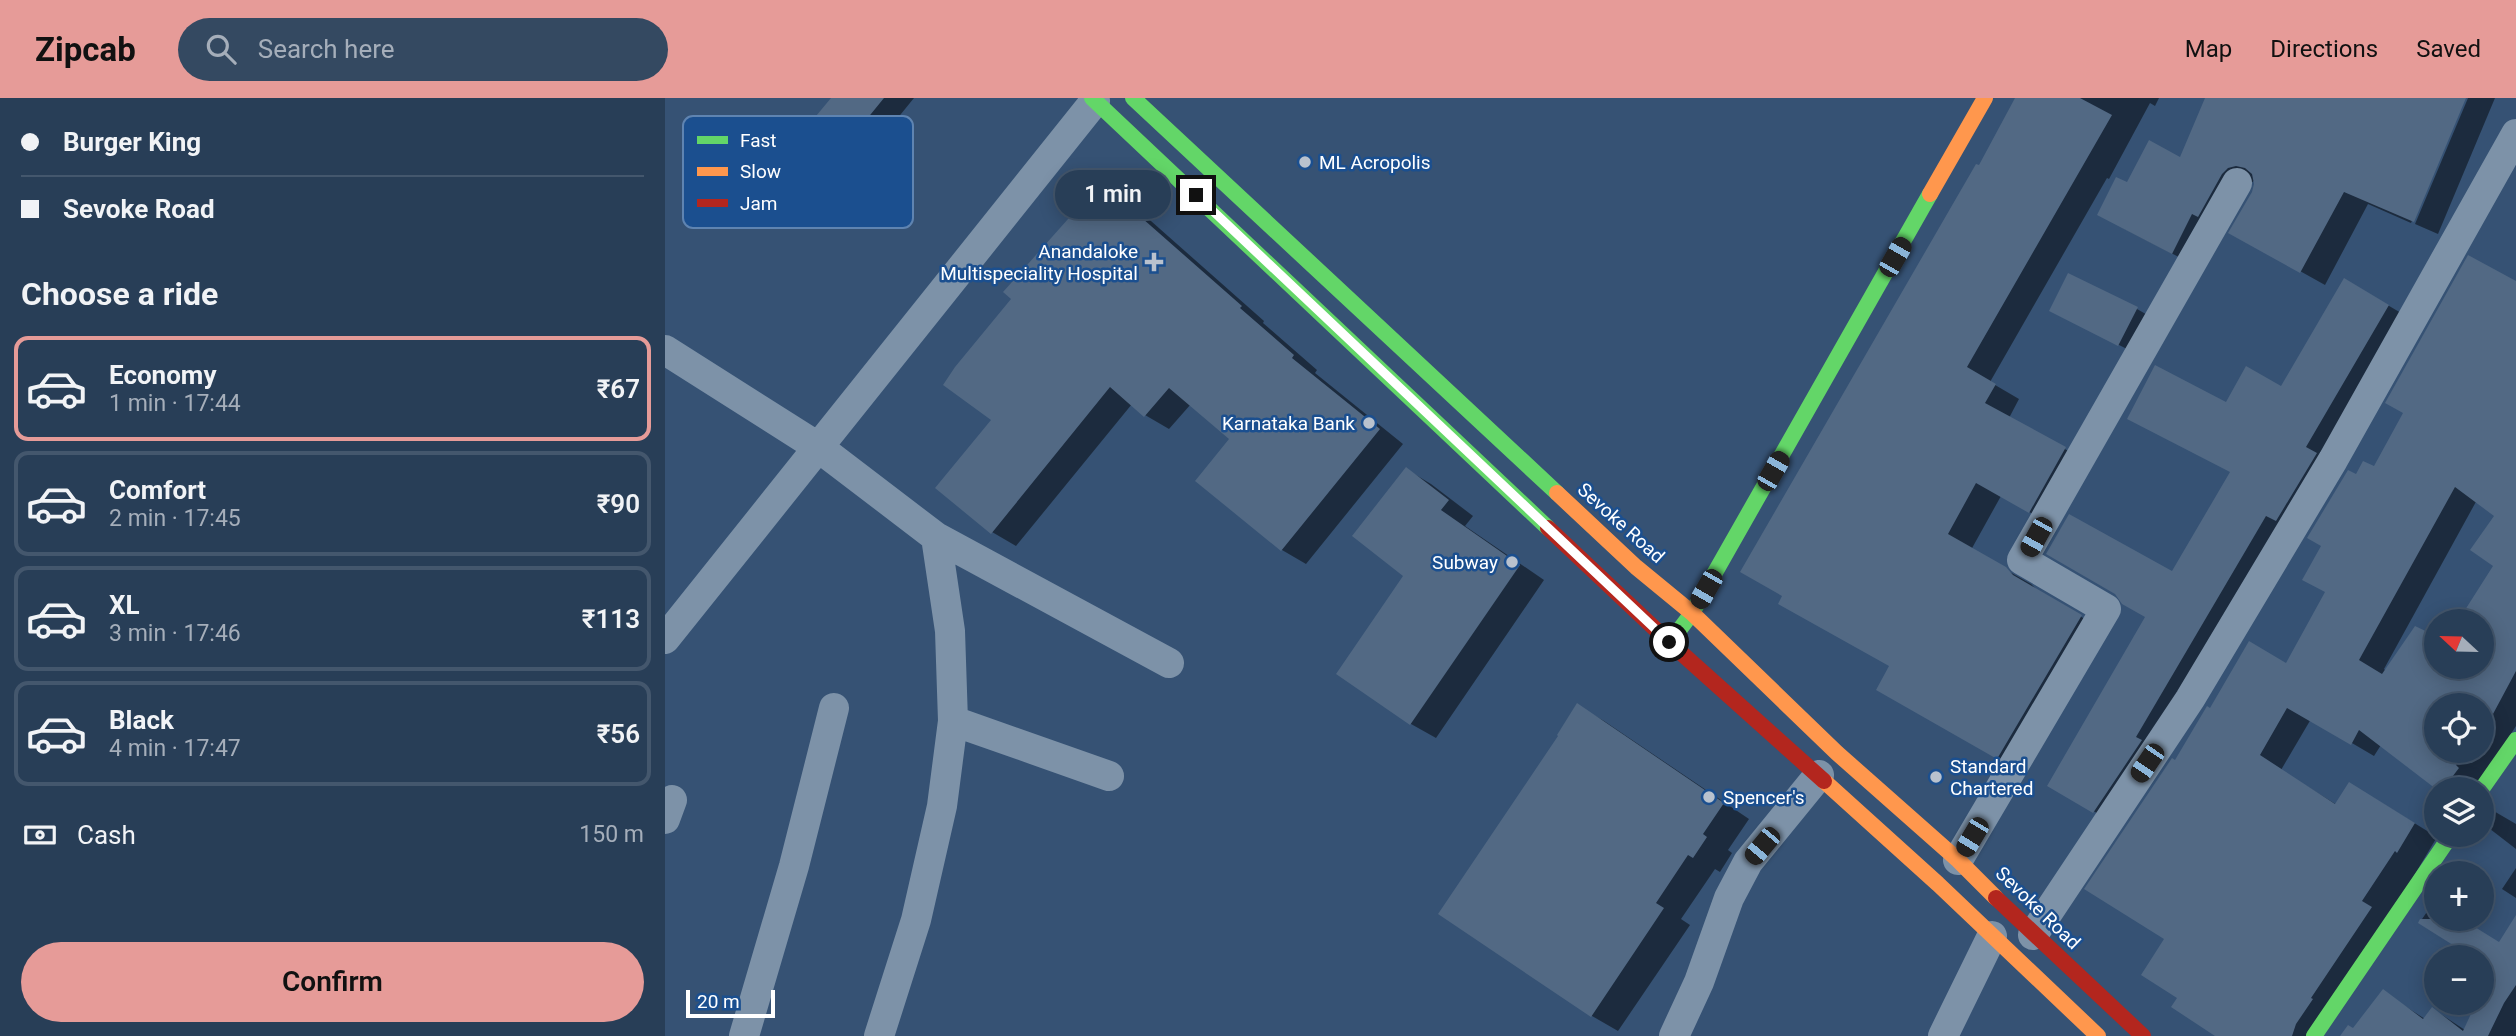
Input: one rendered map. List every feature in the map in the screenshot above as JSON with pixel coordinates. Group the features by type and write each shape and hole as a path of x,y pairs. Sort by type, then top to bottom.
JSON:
{"main road":[{"name":"Sevoke Road","path":"1133,98 1636,567 1692,613 1837,753 1958,860 2033,935 2143,1036"},
{"path":"1669,642 1692,613 1985,98"},
{"path":"1095,99 1669,642 1819,775 2098,1036"},
{"path":"1617,592 1636,567"},
{"path":"2490,777 2516,740"},
{"path":"2314,1036 2443,847"}],"street":[{"path":"665,639 1095,99"},
{"path":"2033,935 2190,699 2333,460 2516,134"},
{"path":"1958,860 2106,610 2022,560 2237,183"},
{"path":"665,350 818,447 936,537 1169,663"},
{"path":"879,1036 916,920 942,806 953,721 950,631 936,537"},
{"path":"744,1036 794,866 834,708"},
{"path":"953,721 1108,776"},
{"path":"1674,1036 1699,982 1729,898 1748,862 1819,775"},
{"path":"1943,1036 1992,936"}],"building":[{"path":"831,98 884,98 869,116 816,116"},
{"path":"2015,98 2080,98 2112,115 1967,367 1996,384 1985,403 2066,447 2029,513 1976,483 1948,534 2082,615 1997,759 1876,690 1889,666 1778,604 1782,596 1740,572 1976,164 1979,165"},
{"path":"2205,98 2466,98 2414,222 2344,192 2300,273 2228,233 2252,192 2252,174 2245,168 2228,168 2222,174 2198,217 2192,214 2172,254 2097,215 2116,177 2127,182 2149,140 2180,157"},
{"path":"1101,182 1242,306 1240,308 1294,355 1292,358 1380,429 1281,551 1195,481 1229,439 1169,388 1144,417 1110,387 991,534 935,488 991,420 943,385 1011,299 1003,292"},
{"path":"2468,255 2516,281 2516,671 2494,712 2494,693 2424,693 2424,763 2458,763 2459,768 2452,777 2424,777 2424,780 2359,730 2351,745 2287,708 2260,755 2335,804 2349,782 2415,823 2362,901 2372,907 2311,998 2313,999 2296,1024 2292,1036 2215,1036 2171,1007 2177,998 2141,975 2164,939 2084,889 2172,758 2175,760 2207,706 2210,708 2249,641 2286,663 2325,592 2302,580 2321,546 2307,538 2348,470 2356,474 2363,461 2374,466 2403,413 2385,403","holes":["2455,487 2494,516 2470,550 2493,566 2466,609 2494,609 2494,679 2424,679 2424,630 2415,626 2382,674 2359,660"]},
{"path":"2068,273 2138,307 2118,346 2049,311"},
{"path":"2344,278 2389,305 2306,447 2317,453 2276,521 2266,516 2136,737 2142,740 2093,813 2047,786 2145,617 2122,604 2115,594 2046,554 2069,514 2172,571 2230,472 2127,419 2155,365 2226,402 2246,366 2281,386"},
{"path":"1406,467 1449,500 1441,510 1520,565 1410,725 1336,674 1403,576 1352,536"},
{"path":"1577,703 1724,803 1703,834 1707,837 1693,858 1688,855 1656,903 1664,908 1591,1017 1438,914 1558,736"},
{"path":"2516,915 2516,985 2488,1036 2340,1036 2348,1025 2353,1028 2383,989 2423,1019 2426,1015 2442,1015 2463,1031 2470,1015 2494,1015 2494,945 2453,945 2431,931 2481,931 2499,942"},
{"path":"2420,919 2424,919 2424,927 2418,923"}],"traffic: fast":[{"path":"1092,98 1548,528"},
{"path":"1133,98 1557,493"},
{"path":"1677,633 1692,613 1930,194"},
{"path":"2490,777 2516,740"},
{"path":"2314,1036 2443,847"}],"traffic: slow":[{"path":"1930,194 1985,98"},
{"path":"1557,493 1636,567 1692,613 1837,753 1958,860 1996,898"},
{"path":"1824,781 1938,884 2098,1036"}],"traffic: jam":[{"path":"1548,528 1669,642 1824,781"},
{"path":"1996,898 2143,1036"}],"place":[{"name":"ML Acropolis","path":"1305,162"},
{"name":"Anandaloke Multispeciality Hospital","path":"1154,262"},
{"name":"Karnataka Bank","path":"1369,423"},
{"name":"Subway","path":"1512,562"},
{"name":"Standard Chartered","path":"1936,777"},
{"name":"Spencer's","path":"1709,797"}],"route":[{"path":"1196,195 1669,642"}]}
